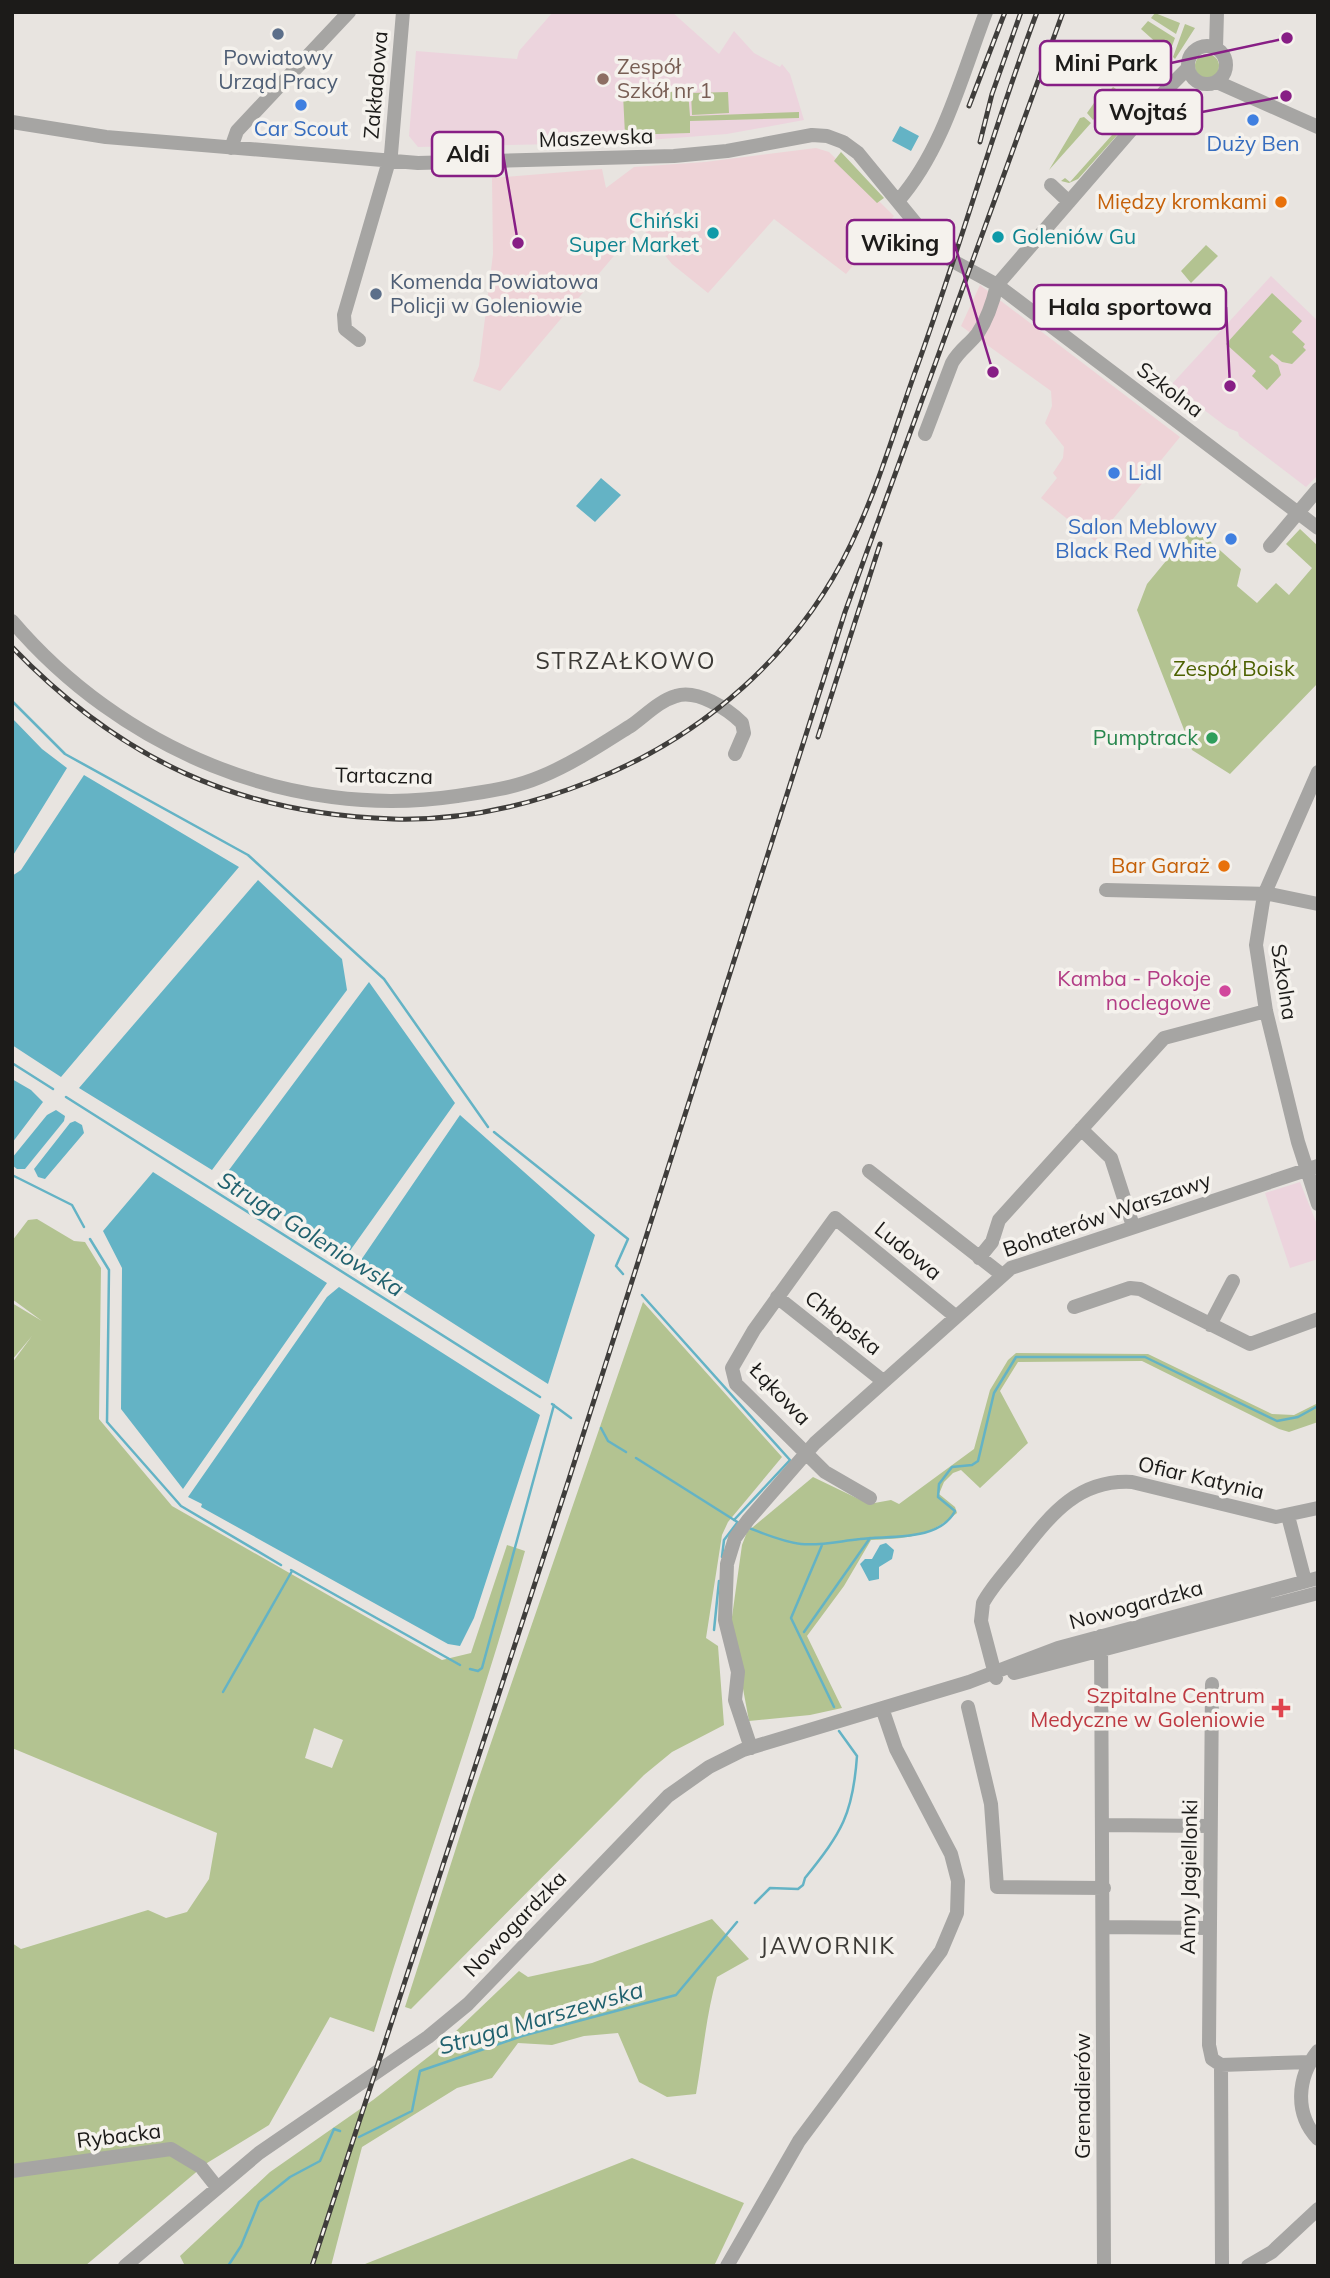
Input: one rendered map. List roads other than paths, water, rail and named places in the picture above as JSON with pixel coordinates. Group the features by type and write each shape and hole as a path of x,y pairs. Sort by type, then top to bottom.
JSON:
{"street":[{"name":"Zakładowa","path":"231,148 237,131 349,12"},
{"name":"Zakładowa","path":"359,340 345,329 344,315 390,162 403,12"},
{"path":"898,201 909,188 946,117 986,12"},
{"path":"1210,47 1211,12"},
{"path":"1210,47 1217,12"},
{"path":"925,434 952,363 957,353 977,334 991,310 997,285 1153,107 1191,74 1192,54 1210,47"},
{"path":"1210,47 1225,58 1221,77"},
{"path":"1191,74 1205,85 1221,77"},
{"path":"1221,77 1318,127"},
{"name":"Maszewska","path":"12,122 82,134 390,162 638,158 727,151 822,136 835,138 858,153 947,257 997,285"},
{"path":"1051,185 1069,202"},
{"name":"Szkolna","path":"997,285 1318,528"},
{"path":"1270,546 1318,489"},
{"name":"Tartaczna","path":"12,621 61,671 105,707 140,730 186,755 222,770 262,783 307,793 353,800 408,802 494,791 538,778 575,760 667,700 684,694 704,699 742,723 744,733 735,754"},
{"name":"Szkolna","path":"1318,772 1264,895 1256,945 1266,1011 1312,1168 1318,1204"},
{"path":"1106,890 1278,895 1318,904"},
{"path":"979,1258 992,1242 999,1220 1164,1038 1266,1011"},
{"path":"1080,1129 1111,1158 1133,1226"},
{"name":"Bohaterów Warszawy","path":"751,1748 735,1700 738,1672 725,1620 727,1564 735,1538 807,1452 1001,1273 1026,1262 1312,1168"},
{"path":"869,1171 1001,1273"},
{"name":"Ludowa","path":"778,1297 835,1218 955,1315"},
{"path":"1210,1325 1233,1281"},
{"path":"1074,1307 1135,1288 1250,1344 1318,1319"},
{"name":"Chłopska","path":"778,1297 883,1381"},
{"name":"Łąkowa","path":"778,1297 736,1361 732,1375 736,1384 825,1472 870,1498"},
{"name":"Ofiar Katynia","path":"995,1675 981,1621 983,1603 1054,1511 1079,1492 1109,1483 1132,1482 1266,1516 1289,1516 1318,1508"},
{"name":"Ofiar Katynia","path":"1289,1516 1312,1579"},
{"name":"Nowogardzka","path":"125,2266 216,2186 259,2153 428,2038 468,2004 668,1796 709,1767 751,1748 1312,1579"},
{"name":"Nowogardzka","path":"1102,1643 1318,1592"},
{"name":"Grenadierów","path":"1102,1643 1104,2266"},
{"name":"Anny Jagiellonki","path":"1212,1684 1209,2053 1221,2065 1222,2266"},
{"path":"968,1707 991,1804 997,1887 1104,1888"},
{"path":"727,2266 799,2141 941,1951 957,1913 958,1881 951,1854 896,1749 882,1708"},
{"path":"1104,1825 1209,1826"},
{"path":"1104,1927 1208,1928"},
{"path":"1221,2065 1314,2056 1303,2085 1301,2113 1305,2124 1318,2139"},
{"name":"Rybacka","path":"12,2171 171,2149 201,2167 216,2186"},
{"path":"1248,2266 1272,2252 1318,2209"}],"water":[{"path":"900,126 919,136 911,151 892,141"},
{"path":"601,478 621,495 595,522 576,506"},
{"path":"12,718 42,749 67,768 12,857"},
{"path":"84,775 239,867 61,1077 12,1045 12,876 21,870"},
{"path":"258,880 342,959 347,990 212,1170 79,1088"},
{"path":"369,982 455,1103 347,1255 223,1178"},
{"path":"12,1079 31,1090 43,1102 12,1143"},
{"path":"56,1110 65,1116 64,1121 25,1169 17,1169 12,1165 12,1158 47,1115"},
{"path":"460,1115 595,1235 548,1384 359,1263"},
{"path":"75,1121 82,1125 84,1133 45,1179 38,1177 34,1169 70,1123"},
{"path":"153,1172 327,1283 183,1489 121,1409 122,1268 103,1231"},
{"path":"339,1287 540,1415 474,1618 460,1646 448,1644 201,1507 202,1504 188,1497 327,1297"},
{"path":"886,1543 894,1550 892,1559 879,1567 879,1579 869,1581 860,1564 865,1559 872,1559 880,1545"}],"waterway":[{"path":"12,701 65,754 248,855 384,979 488,1127"},
{"name":"Struga Goleniowska","path":"12,1063 53,1089"},
{"name":"Struga Goleniowska","path":"66,1097 540,1397"},
{"path":"494,1132 628,1239 616,1266 623,1274"},
{"path":"12,1175 72,1205 84,1227"},
{"path":"90,1239 109,1270 107,1422 181,1506 281,1565"},
{"path":"642,1295 790,1460 734,1520"},
{"name":"Struga Goleniowska","path":"749,1528 788,1542 823,1544 912,1535 937,1528 948,1521 955,1511 938,1497 939,1484 952,1467 972,1465 978,1461 994,1393 1016,1357 1145,1357 1277,1421 1298,1417 1318,1406"},
{"name":"Struga Goleniowska","path":"552,1404 571,1418"},
{"path":"470,1669 478,1671 482,1668 554,1405"},
{"name":"Struga Goleniowska","path":"601,1428 608,1441 626,1452"},
{"name":"Struga Goleniowska","path":"636,1458 739,1523"},
{"path":"722,1557 724,1540 737,1523"},
{"path":"804,1632 870,1538"},
{"name":"Struga Marszewska","path":"822,1545 791,1618 834,1707"},
{"path":"291,1570 460,1665"},
{"path":"223,1692 292,1571"},
{"path":"714,1630 719,1581"},
{"name":"Struga Marszewska","path":"755,1903 770,1888 798,1889 803,1885 843,1822 849,1808 857,1756 839,1731"},
{"name":"Struga Marszewska","path":"359,2137 412,2111 420,2071 522,2036 676,1995 737,1922"},
{"name":"Struga Marszewska","path":"228,2266 241,2246 259,2202 290,2177 320,2161 334,2129 340,2131"}],"railway":[{"path":"969,106 1005,12"},
{"path":"980,142 992,94 1021,12"},
{"path":"12,647 53,686 95,720 139,749 184,773 232,792 283,806 336,815 419,819 519,805 591,781 672,741 744,687 775,655 804,621 851,544 885,461 1037,12"},
{"path":"312,2266 569,1479 845,612 1063,12"},
{"path":"818,737 880,544"}],"place":[{"name":"Powiatowy Urząd Pracy","path":"278,34"},
{"name":"Mini Park","path":"1287,38"},
{"name":"Zespół Szkół nr 1","path":"603,79"},
{"name":"Wojtaś","path":"1286,96"},
{"name":"Car Scout","path":"301,105"},
{"name":"Duży Ben","path":"1253,120"},
{"name":"Między kromkami","path":"1281,202"},
{"name":"Chiński Super Market","path":"713,233"},
{"name":"Goleniów Gu","path":"998,237"},
{"name":"Aldi","path":"518,243"},
{"name":"Komenda Powiatowa Policji w Goleniowie","path":"376,294"},
{"name":"Wiking","path":"993,372"},
{"name":"Hala sportowa","path":"1230,386"},
{"name":"Lidl","path":"1114,473"},
{"name":"Salon Meblowy Black Red White","path":"1231,539"},
{"name":"Pumptrack","path":"1212,738"},
{"name":"Bar Garaż","path":"1224,866"},
{"name":"Kamba - Pokoje noclegowe","path":"1225,991"},
{"name":"Szpitalne Centrum Medyczne w Goleniowie","path":"1281,1708"}],"district":[{"name":"STRZAŁKOWO","path":"626,661"},
{"name":"JAWORNIK","path":"828,1946"}],"park label":[{"name":"Zespół Boisk","path":"1234,669"}]}
